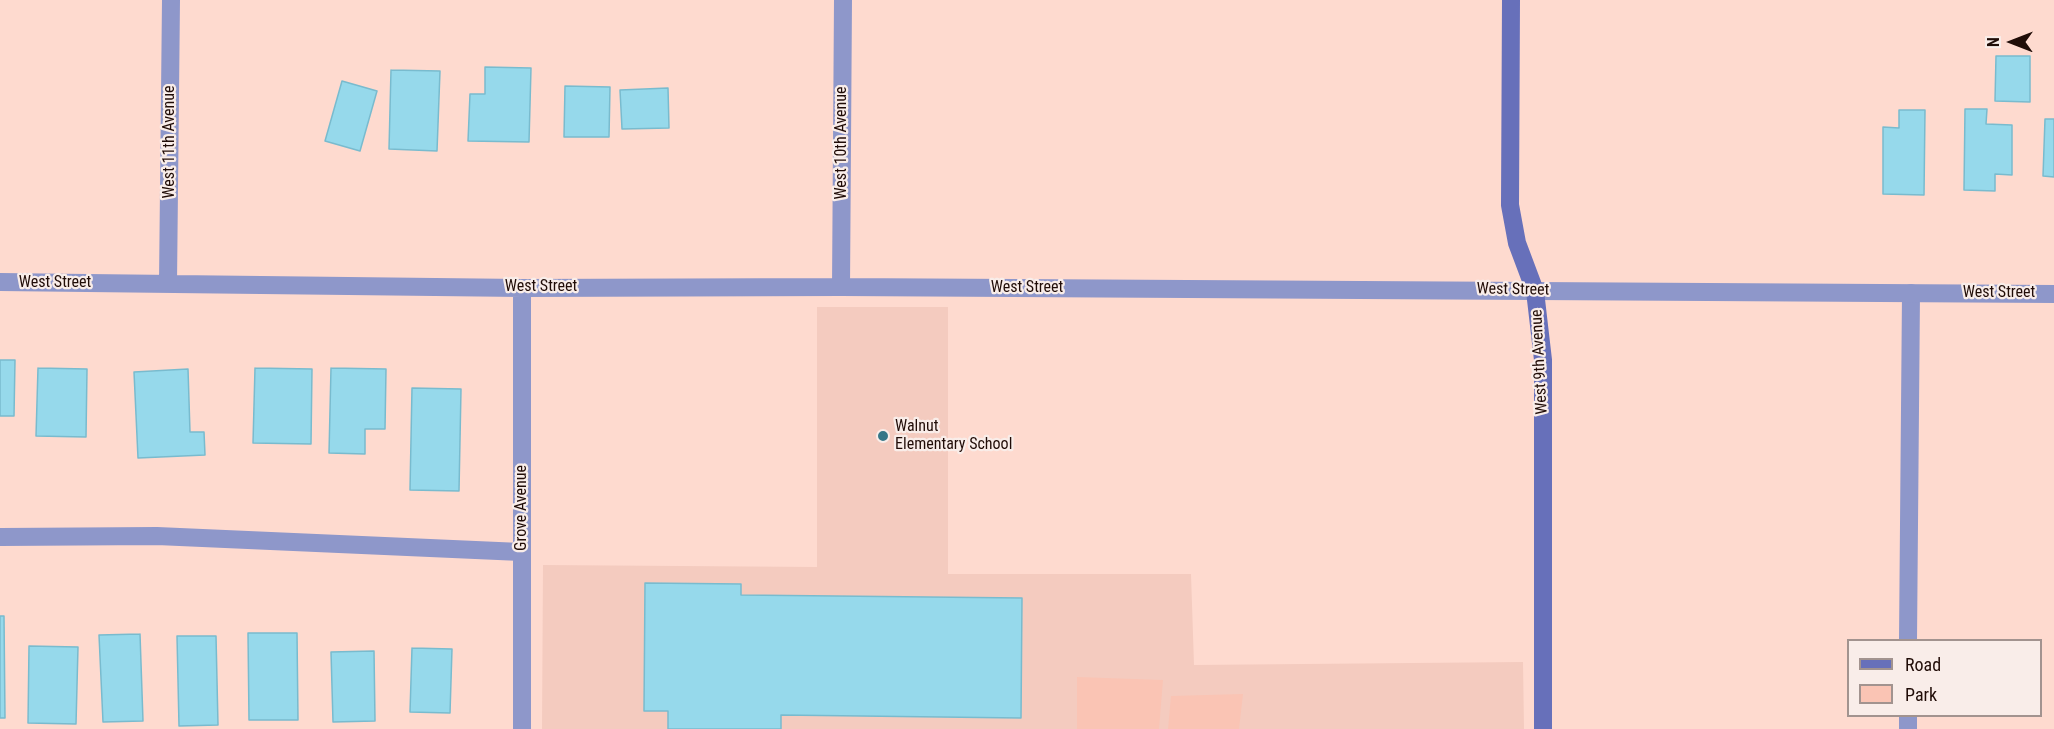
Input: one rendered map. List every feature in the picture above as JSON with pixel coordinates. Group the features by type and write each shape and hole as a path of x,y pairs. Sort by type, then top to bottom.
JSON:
{"street":[{"name":"West 11th Avenue","path":"168,283 171,0"},
{"name":"West 10th Avenue","path":"841,287 843,0"},
{"name":"West 9th Avenue","path":"1510,0 1510,205 1517,243 1536,291 1543,360 1544,729"},
{"name":"West Street","path":"0,282 522,288 841,287 2054,294"},
{"name":"Grove Avenue","path":"522,288 522,729"},
{"path":"1908,639 1911,293"},
{"path":"0,537 157,536 521,552"}],"shaded area":[{"name":"Walnut Elementary School","path":"817,307 948,307 948,574 1191,574 1194,665 1523,662 1524,729 542,729 543,565 817,567"}],"green space":[{"path":"1077,677 1163,680 1159,729 1077,729"},
{"path":"1243,694 1239,729 1168,729 1171,696"}],"building":[{"path":"1996,56 2030,56 2030,102 1995,101"},
{"path":"485,67 531,68 529,142 468,141 470,94 485,94"},
{"path":"391,70 440,71 437,151 389,149"},
{"path":"342,81 377,91 360,151 325,141"},
{"path":"565,86 610,87 609,137 564,137"},
{"path":"668,88 669,128 622,129 620,90"},
{"path":"1965,109 1987,109 1986,124 2012,125 2012,175 1995,174 1995,191 1964,190"},
{"path":"1899,110 1925,110 1924,195 1883,194 1883,127 1899,128"},
{"path":"2045,119 2054,119 2054,177 2043,176"},
{"path":"0,360 15,360 14,416 0,416"},
{"path":"38,368 87,369 86,437 36,436"},
{"path":"255,368 312,369 311,444 253,443"},
{"path":"331,368 386,369 385,429 365,429 365,454 329,453"},
{"path":"188,369 190,432 204,432 205,455 138,458 134,372"},
{"path":"412,388 461,389 459,491 410,490"},
{"path":"645,583 741,584 741,595 1022,598 1021,718 781,715 781,729 668,729 668,711 644,711"},
{"path":"0,616 4,616 5,718 0,718"},
{"path":"248,633 297,633 298,720 249,720"},
{"path":"140,634 143,721 103,722 99,635"},
{"path":"177,636 216,636 218,725 179,726"},
{"path":"29,646 78,647 76,724 28,723"},
{"path":"412,648 452,649 450,713 410,712"},
{"path":"374,651 375,721 333,722 331,652"}],"place":[{"name":"Walnut Elementary School","path":"883,436"}]}
